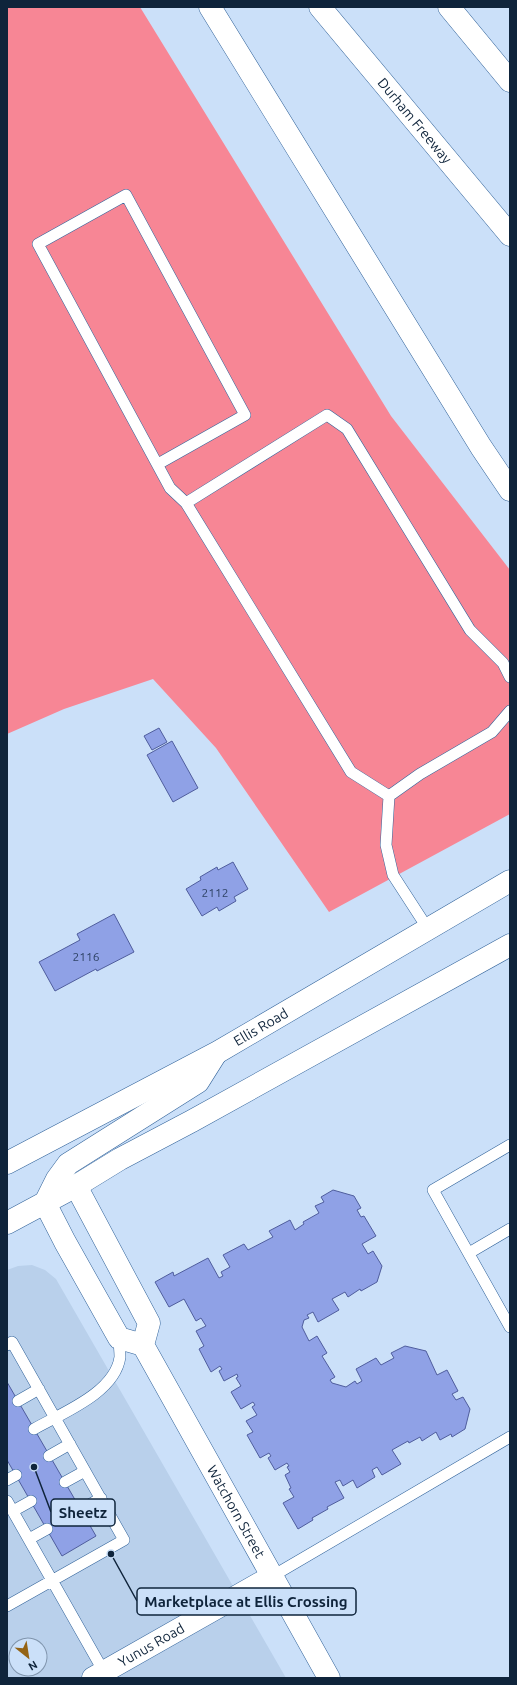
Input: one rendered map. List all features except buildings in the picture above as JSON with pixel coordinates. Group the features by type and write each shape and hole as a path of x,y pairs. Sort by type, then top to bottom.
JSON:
{"main road":[{"path":"210,7 473,433 510,490"},
{"name":"Durham Freeway","path":"320,7 510,235"},
{"path":"448,7 510,81"},
{"name":"Ellis Road","path":"7,1163 218,1052 510,881"},
{"path":"7,1223 76,1186 120,1159 192,1121 510,945"},
{"path":"45,1203 57,1179 68,1164 198,1082 218,1052"},
{"path":"7,1180 34,1148"},
{"path":"45,1203 65,1242 119,1338 143,1345 149,1323 76,1186"},
{"name":"Watchorn Street","path":"143,1345 271,1577 329,1678"},
{"name":"Yunus Road","path":"99,1675 271,1577"}],"lane":[{"path":"158,464 245,415 126,195 38,244 170,488 186,503 351,772 389,796"},
{"path":"186,503 327,415 347,429 470,630 503,663 510,677"},
{"path":"389,796 420,774 492,732 510,711"},
{"path":"389,796 386,845 393,875 428,929"},
{"path":"510,1145 434,1190 510,1327"},
{"path":"469,1253 510,1229"},
{"path":"34,1429 91,1396 105,1386 114,1372 120,1357 119,1338"},
{"path":"7,1345 12,1342 124,1540 7,1606"},
{"path":"18,1401 39,1389"},
{"path":"271,1577 510,1437"},
{"path":"50,1456 70,1444"},
{"path":"65,1482 85,1471"},
{"path":"81,1510 101,1498"},
{"path":"7,1501 52,1581 99,1675"},
{"path":"13,1511 31,1501"},
{"path":"29,1539 47,1529"}],"shaded area":[{"path":"7,7 140,7 391,416 510,570 510,814 329,912 216,748 153,679 64,709 7,734"},
{"path":"32,1265 45,1270 56,1279 286,1678 7,1678 7,1270 18,1266"}],"place":[{"name":"Sheetz","path":"34,1467"},
{"name":"Marketplace at Ellis Crossing","path":"111,1554"}]}
